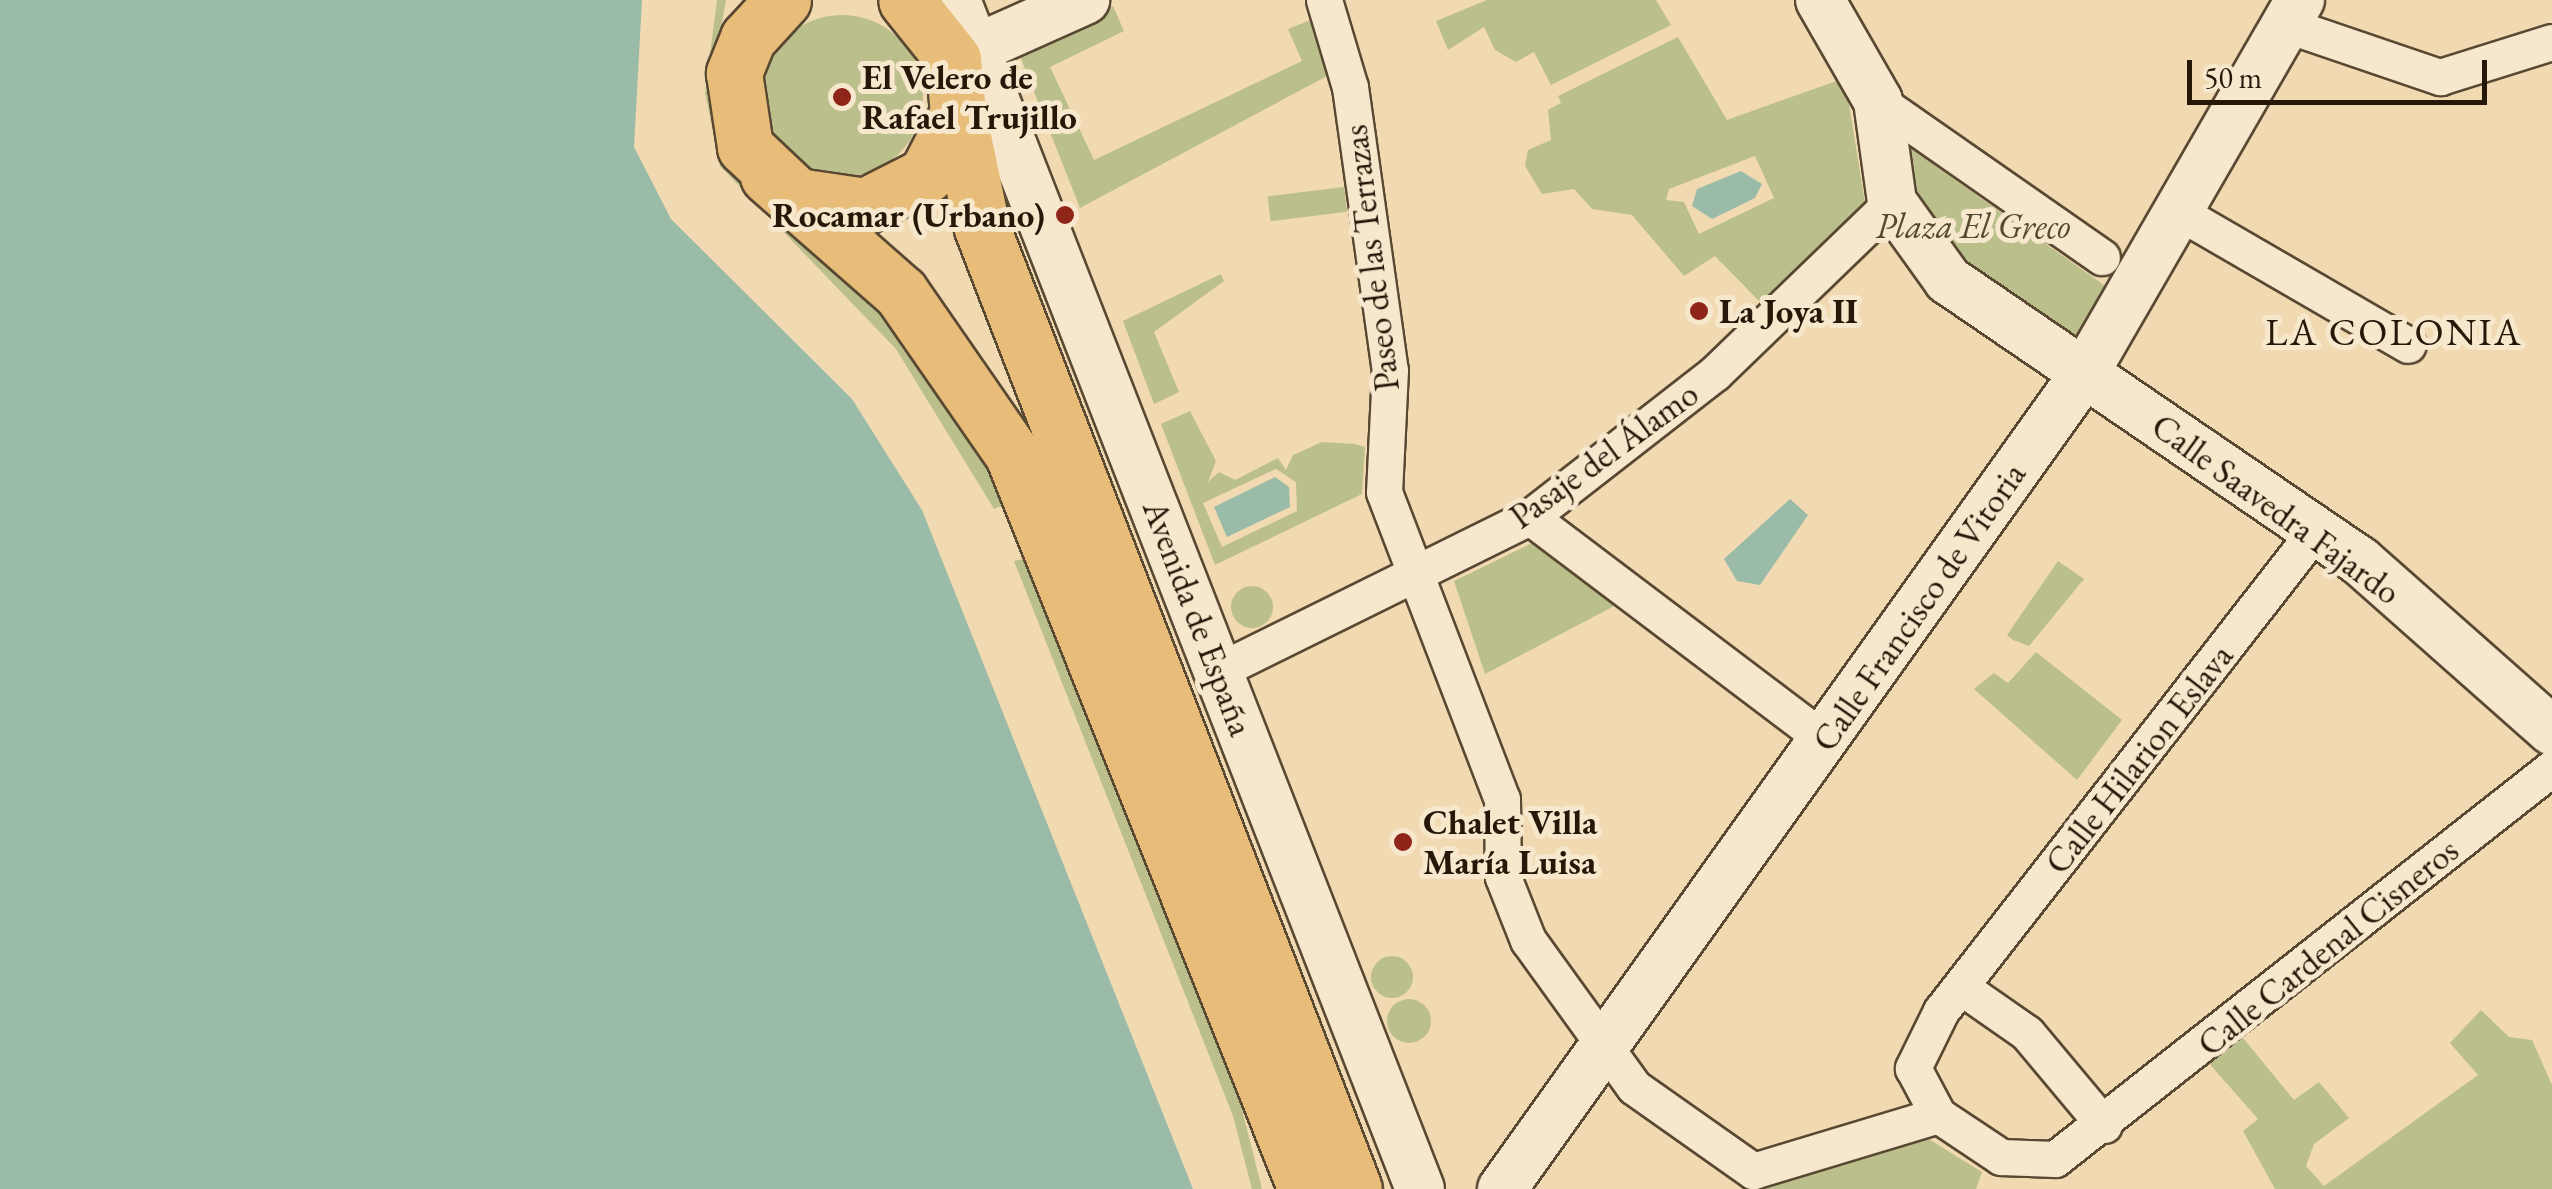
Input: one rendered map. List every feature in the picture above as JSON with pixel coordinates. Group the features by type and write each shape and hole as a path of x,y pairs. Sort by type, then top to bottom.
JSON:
{"highway":[{"path":"762,13 734,110 768,176 912,306 1013,455 1306,1189"},
{"path":"768,176 797,196 865,206 926,175 947,38"},
{"name":"Avenida de España","path":"947,38 982,228 1354,1189"}],"street":[{"path":"947,38 1085,0"},
{"name":"Paseo de las Terrazas","path":"1324,0 1350,87 1390,370 1384,492 1502,799 1512,906 1604,1052 1666,1114 1753,1171 1938,1115"},
{"path":"1820,0 1878,101 1892,202"},
{"path":"2294,12 2440,77 2552,42"},
{"name":"Calle Francisco de Vitoria","path":"1502,1189 1604,1052 2084,374 2182,214 2294,12"},
{"name":"Avenida de España","path":"947,38 1218,671 1420,1189"},
{"path":"1878,101 2102,257"},
{"name":"Pasaje del Álamo","path":"1218,671 1530,516 1715,372 1892,202"},
{"name":"Calle Saavedra Fajardo","path":"1892,202 1948,280 2316,530 2552,731"},
{"path":"2182,214 2408,346"},
{"path":"1530,516 1826,740"},
{"name":"Calle Hilarion Eslava","path":"1938,1115 1918,1084 1914,1055 1961,986 2316,530"},
{"name":"Calle Cardenal Cisneros","path":"1938,1115 2000,1156 2038,1163 2104,1125 2552,768"},
{"path":"1961,986 2027,1033 2104,1125"}],"green space":[{"path":"717,0 726,0 709,93 724,165 874,307 975,440 1008,503 994,509 896,349 720,166 705,93"},
{"path":"1487,0 1656,0 1671,25 1551,85 1534,52 1516,62 1495,50 1484,27 1448,50 1436,21"},
{"path":"1113,6 1124,31 1050,67 1094,160 1302,61 1288,29 1313,19 1327,76 1080,208 1018,51"},
{"path":"842,15 873,21 899,39 917,65 923,96 917,127 899,153 873,171 842,177 811,171 785,153 767,127 761,96 767,65 785,39 811,21"},
{"path":"1678,37 1727,120 1839,80 1849,104 1865,203 1760,302 1715,256 1684,276 1632,215 1592,209 1574,189 1542,194 1525,166 1528,150 1551,140 1548,110 1561,103 1558,96","holes":["1755,156 1774,198 1699,234 1684,202 1666,200 1669,189"]},
{"name":"Plaza El Greco","path":"1907,146 2111,290 2074,344 1954,260 1922,220 1901,150"},
{"path":"1344,187 1347,212 1271,221 1268,196"},
{"path":"1221,274 1224,281 1154,332 1179,392 1154,404 1123,321"},
{"path":"1190,411 1216,461 1208,482 1219,472 1235,480 1278,458 1286,470 1293,455 1322,442 1365,447 1362,494 1215,565 1161,424","holes":["1276,469 1296,482 1297,511 1222,547 1203,503"]},
{"path":"1534,542 1616,605 1485,674 1454,581"},
{"path":"1032,557 1235,1082 1262,1189 1252,1189 1233,1116 1014,561"},
{"path":"2058,561 2084,579 2029,646 2013,640 2007,635"},
{"path":"1252,586 1267,592 1273,607 1267,622 1252,628 1237,622 1231,607 1237,592"},
{"path":"2036,652 2122,720 2077,780 1974,689 1994,673 2008,683"},
{"path":"1392,956 1407,962 1413,977 1407,992 1392,998 1377,992 1371,977 1377,962"},
{"path":"1409,999 1424,1006 1431,1021 1424,1036 1409,1043 1394,1036 1387,1021 1394,1006"},
{"path":"2481,1010 2509,1037 2532,1040 2552,1085 2552,1189 2275,1189 2243,1131 2258,1119 2207,1061 2243,1038 2294,1100 2319,1082 2349,1118 2314,1144 2306,1166 2324,1186 2478,1075 2450,1043"},
{"path":"1919,1133 1982,1172 1976,1189 1755,1189"}],"shaded area":[{"path":"0,0 642,0 634,147 671,219 852,399 922,510 1193,1189 0,1189"},
{"path":"1741,171 1762,184 1755,198 1712,219 1692,206 1697,189"},
{"path":"1275,477 1289,487 1290,507 1227,537 1214,507"},
{"path":"1790,499 1808,515 1760,585 1737,581 1724,559"}],"place":[{"name":"El Velero de Rafael Trujillo","path":"842,97"},
{"name":"Rocamar (Urbano)","path":"1065,215"},
{"name":"La Joya II","path":"1699,311"},
{"name":"Chalet Villa María Luisa","path":"1403,842"}],"district":[{"name":"LA COLONIA","path":"2394,332"}]}
